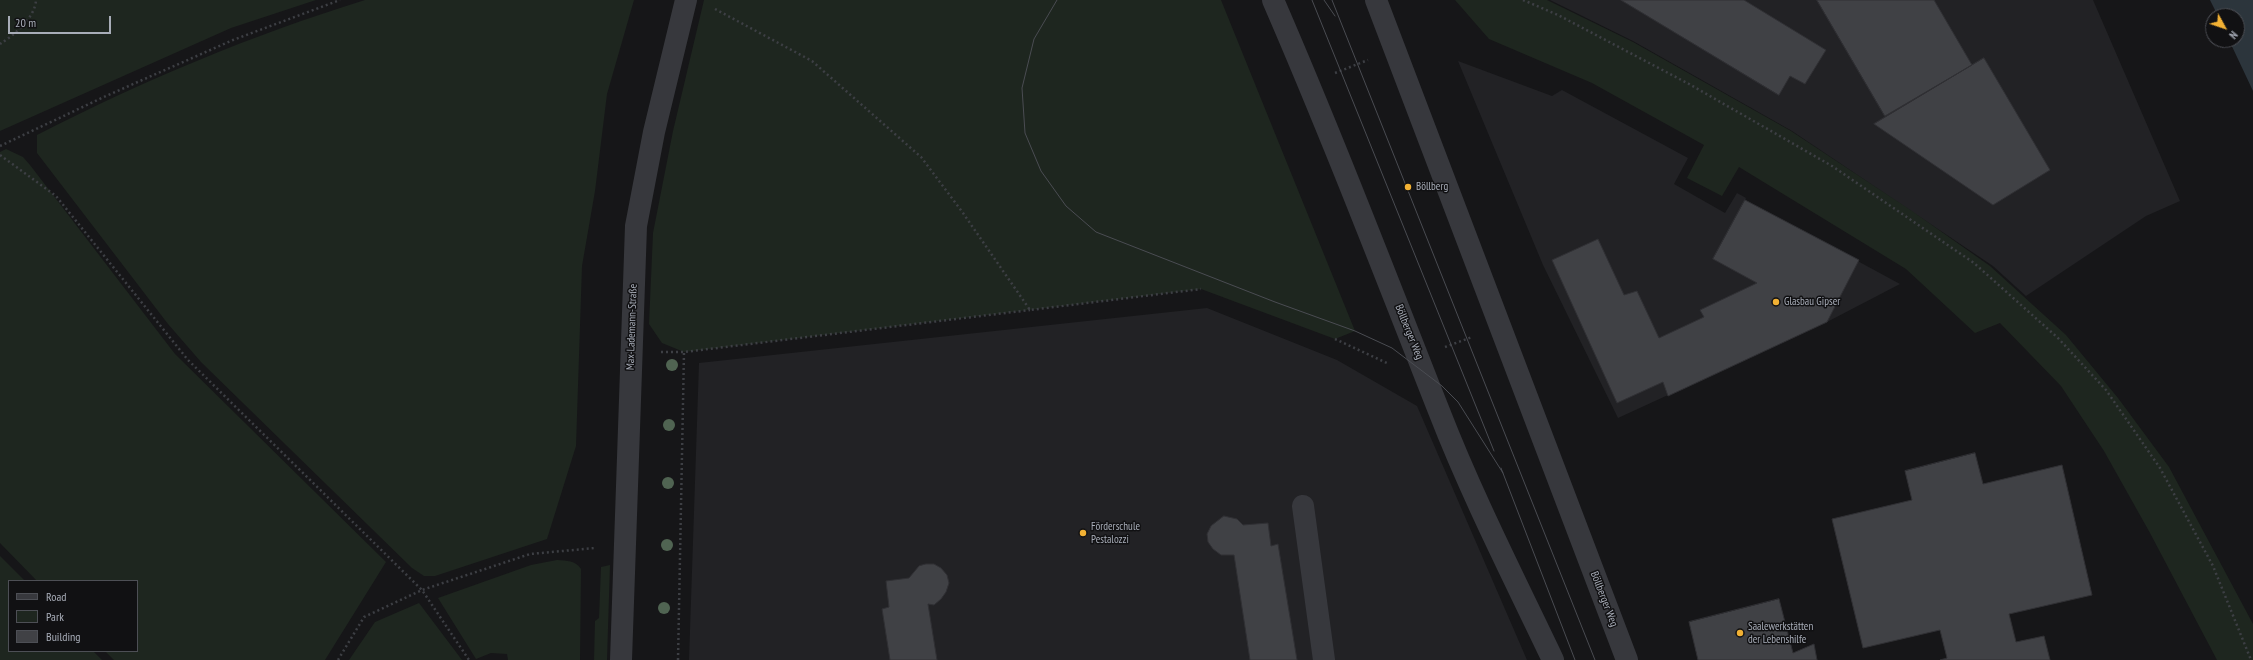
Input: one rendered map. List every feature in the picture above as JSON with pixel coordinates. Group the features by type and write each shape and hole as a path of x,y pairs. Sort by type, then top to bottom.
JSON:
{"street":[{"name":"Max-Lademann-Straße","path":"621,660 630,351 636,226 654,132 686,0"},
{"name":"Böllberger Weg","path":"1273,0 1310,84 1439,411 1481,509 1553,660"},
{"name":"Böllberger Weg","path":"1376,0 1627,660"},
{"path":"1303,506 1324,660"}],"path":[{"path":"0,44 13,36 35,9 36,0"},
{"path":"0,146 106,96 233,40 340,0"},
{"path":"1523,0 1558,15 1689,84 1832,166 1974,263 2058,338 2106,390 2160,468 2213,566 2251,660"},
{"path":"712,7 812,61 921,157 963,213 1030,310"},
{"path":"1310,84 1394,50"},
{"path":"0,155 56,196 188,360 422,590 469,660"},
{"path":"630,351 684,352 1201,289"},
{"path":"678,660 684,352"},
{"path":"338,660 364,617 422,590 530,554 625,546"}],"shaded area":[{"path":"1550,0 2093,0 2180,201 2146,216 2026,296 1993,266 1792,131 1633,41"},
{"path":"2210,0 2253,0 2253,91 2233,48 2245,48 2245,8 2214,8"},
{"path":"1458,61 1552,96 1562,90 1688,158 1674,184 1725,213 1737,193 1746,198 1745,200 1900,284 1827,322 1618,418 1543,265"},
{"name":"Förderschule Pestalozzi","path":"1207,308 1337,360 1417,406 1527,660 689,660 699,363"}],"green space":[{"path":"0,0 316,0 231,28 0,131"},
{"path":"365,0 634,0 607,94 595,191 582,266 576,446 547,539 435,576 424,576 412,568 201,362 168,324 37,153 37,135 117,96 198,60 239,44 281,28"},
{"path":"704,0 1221,0 1355,331 1335,339 1201,289 684,352 662,343 649,324 653,233 673,131"},
{"path":"1455,0 1547,0 1633,42 1791,131 1912,211 1990,266 2066,335 2118,398 2169,467 2253,624 2253,660 2217,660 2150,533 2104,451 2061,386 2000,323 1975,333 1906,269 1739,167 1722,196 1687,178 1704,145 1592,83 1489,39"},
{"path":"6,149 23,157 175,354 386,562 325,660 114,660 106,652 138,652 138,580 36,580 0,543 0,152"},
{"path":"0,556 24,580 8,580 8,652 94,652 102,660 0,660"},
{"path":"557,560 573,562 581,569 580,660 508,660 507,654 491,653 476,659 438,598 531,565"},
{"path":"610,565 607,660 594,660 595,621 599,618 601,567"},
{"path":"419,603 462,660 349,660 375,622"}],"building":[{"path":"1621,0 1744,0 1826,50 1805,84 1790,76 1779,95"},
{"path":"1817,0 1934,0 1972,65 1885,116"},
{"path":"1984,58 2050,170 1993,205 1874,124"},
{"name":"Glasbau Gipser","path":"1745,200 1859,260 1827,322 1668,396 1663,382 1617,403 1552,260 1598,239 1624,295 1637,291 1659,338 1704,317 1700,310 1757,283 1713,259"},
{"path":"1975,453 1983,484 2062,465 2092,595 2009,614 2016,642 2044,636 2050,660 1940,660 1947,658 1940,630 1863,648 1832,519 1912,500 1905,471"},
{"path":"1224,516 1237,519 1243,525 1268,523 1271,546 1278,544 1297,660 1250,660 1234,555 1221,555 1213,549 1208,542 1207,534 1211,526"},
{"path":"934,564 941,568 947,575 949,583 946,592 941,599 934,605 928,604 937,660 890,660 882,609 889,607 886,581 909,578 919,566"},
{"name":"Saalewerkstätten der Lebenshilfe","path":"1779,599 1793,653 1814,644 1817,660 1698,660 1689,622"}],"tram line":[{"path":"1057,0 1034,39 1022,88 1025,133 1041,171 1066,206 1096,232 1275,302 1355,331 1392,348 1442,386 1458,402 1503,473"},
{"path":"1312,0 1494,451"},
{"path":"1324,0 1335,16"},
{"path":"1332,0 1595,660"},
{"path":"1501,468 1575,660"}],"place":[{"name":"Böllberg","path":"1408,187"},
{"name":"Glasbau Gipser","path":"1776,302"},
{"name":"Förderschule Pestalozzi","path":"1083,533"},
{"name":"Saalewerkstätten der Lebenshilfe","path":"1740,633"}]}
